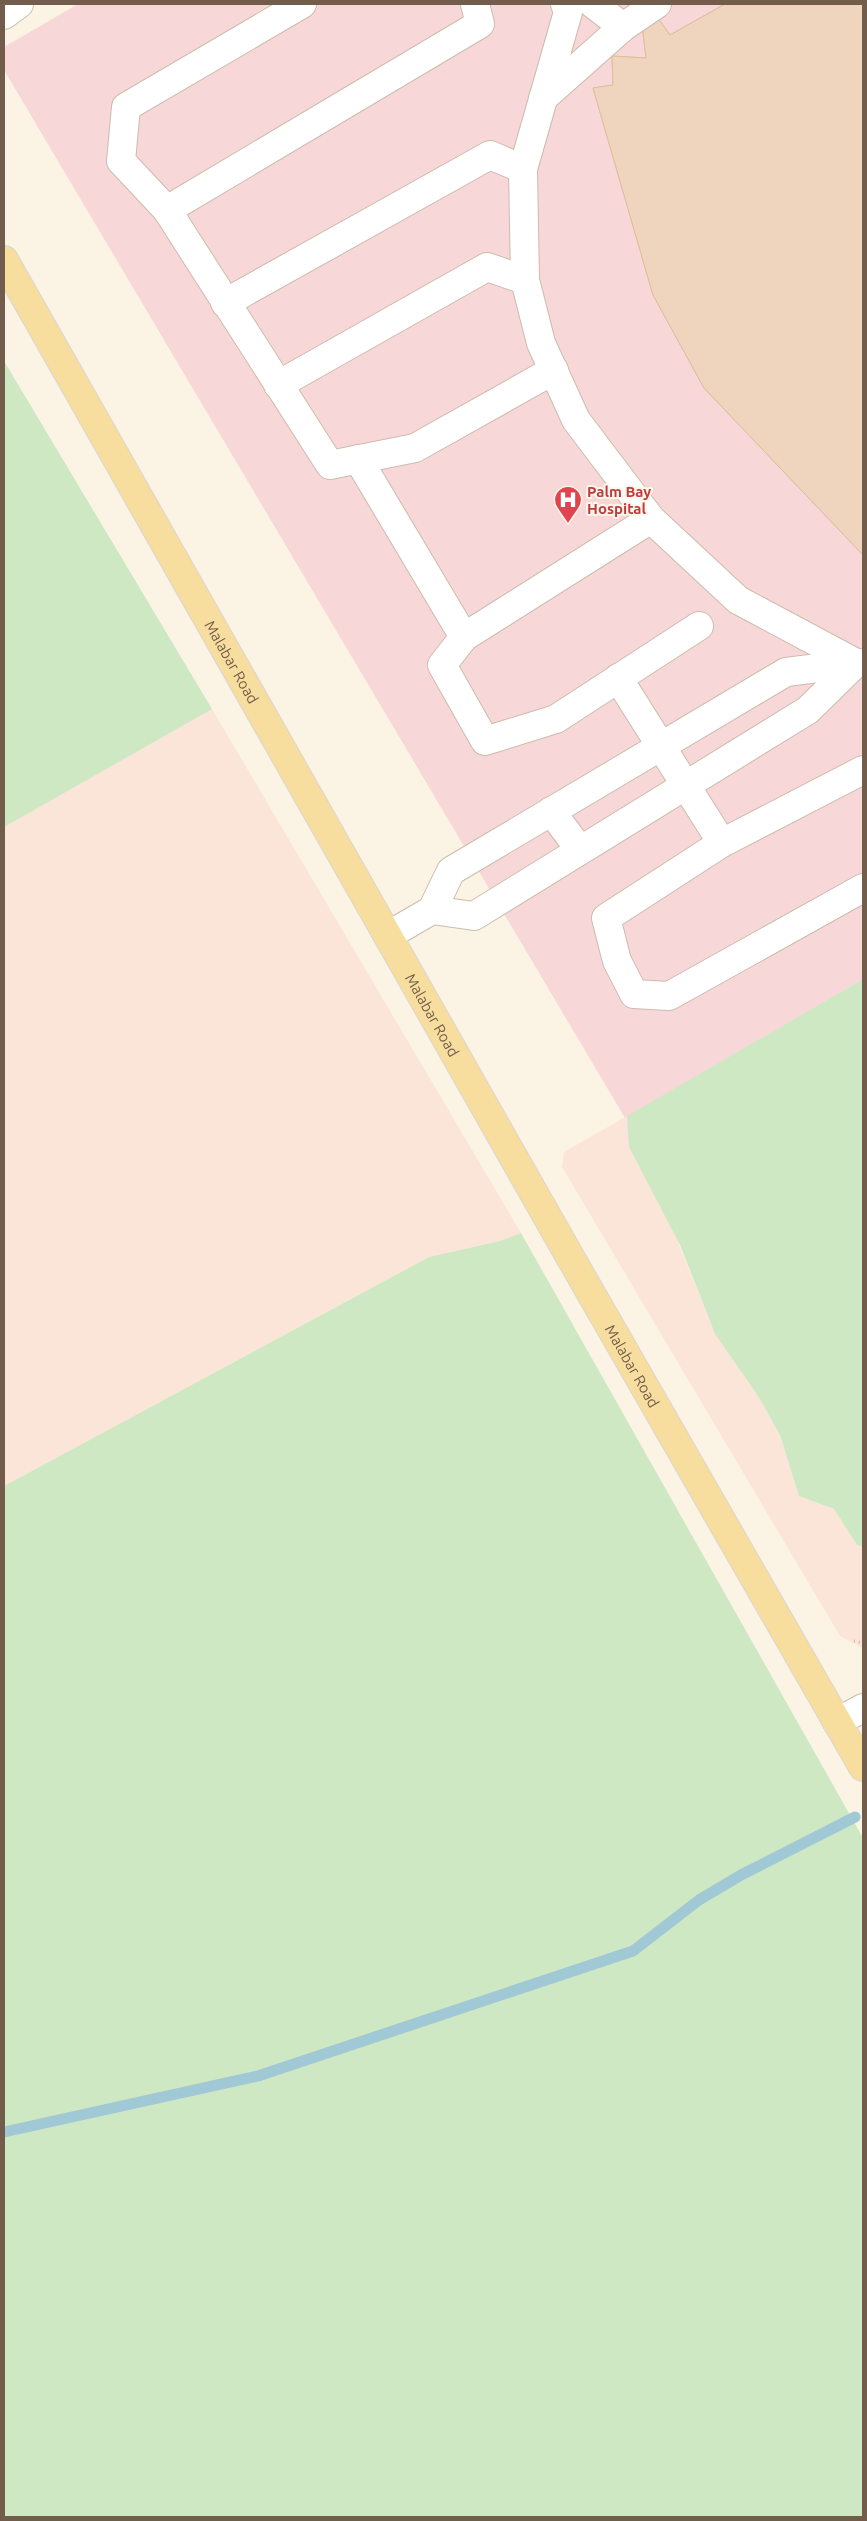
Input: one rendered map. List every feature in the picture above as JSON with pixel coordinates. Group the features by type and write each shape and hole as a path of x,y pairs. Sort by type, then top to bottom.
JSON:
{"main road":[{"name":"Malabar Road","path":"4,260 573,1262 863,1767"}],"street":[{"path":"4,15 19,4"},
{"path":"302,4 126,106 121,161 167,210 330,465 415,448 554,370"},
{"path":"167,210 480,24 475,4"},
{"path":"565,4 568,12 523,169 525,280 541,343 576,420 651,519 738,600 860,663"},
{"path":"593,4 620,15"},
{"path":"543,98 620,15 657,4"},
{"path":"225,302 490,155 523,169"},
{"path":"278,385 488,267 525,280"},
{"path":"358,459 464,637"},
{"path":"651,519 464,637 442,665 485,741 556,719 699,626"},
{"path":"389,936 432,910 451,871 786,672 860,663"},
{"path":"432,910 474,916 808,710 860,663"},
{"path":"618,678 722,843"},
{"path":"863,770 722,843 606,918 617,961 634,994 669,996 863,888"},
{"path":"551,811 580,850"},
{"path":"837,1722 863,1708"}],"path":[{"path":"854,1641 863,1643"}],"shaded area":[{"name":"Palm Bay Hospital","path":"78,4 863,4 863,979 625,1118 4,70 4,47"},
{"path":"212,709 521,1233 500,1241 429,1257 4,1486 4,825 175,727"},
{"path":"627,1116 715,1334 758,1396 780,1435 799,1496 834,1509 857,1545 863,1547 863,1648 840,1636 562,1167 564,1152"}],"green space":[{"path":"4,361 212,709 4,827"},
{"path":"863,979 863,1547 857,1545 834,1509 799,1496 780,1435 758,1396 715,1334 680,1245 629,1147 627,1116"},
{"path":"521,1233 863,1838 863,2517 4,2517 4,1486 429,1257 500,1241"}],"building":[{"path":"725,4 863,4 863,89 856,94 863,106 863,124 848,135 859,160 863,158 863,555 704,388 653,295 593,88 613,85 612,56 646,58 642,24 657,17 670,35"},
{"path":"725,4 863,4 863,555 704,388 653,295 593,88 613,85 612,56 646,58 642,24 657,17 670,35"}],"waterway":[{"path":"4,2132 258,2076 633,1951 699,1900 741,1875 855,1817"}],"place":[{"name":"Palm Bay Hospital","path":"568,524"}]}
